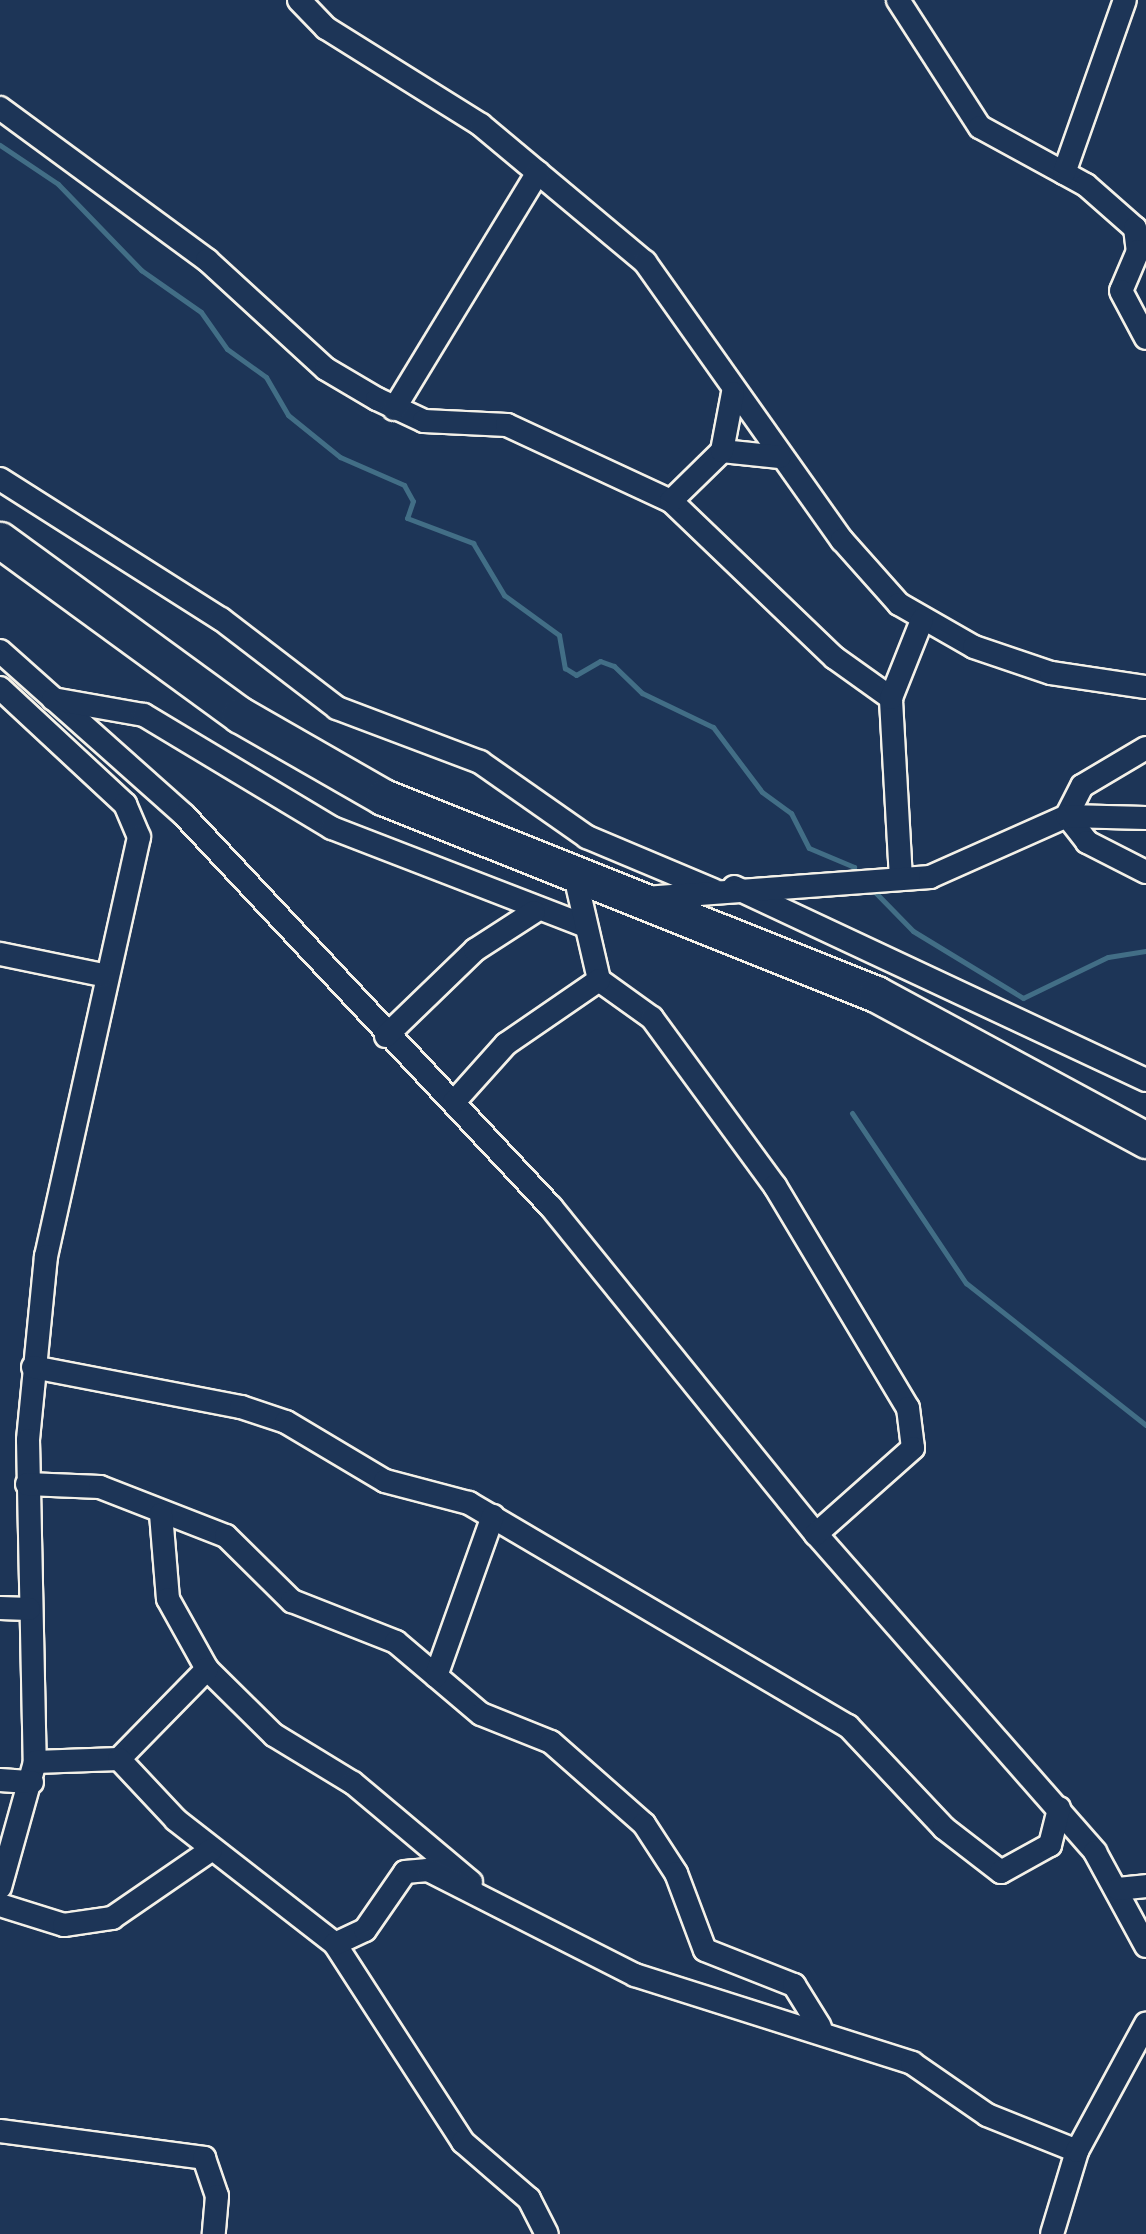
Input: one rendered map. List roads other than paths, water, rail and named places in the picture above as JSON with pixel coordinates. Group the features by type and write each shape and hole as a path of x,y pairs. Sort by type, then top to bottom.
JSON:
{"highway":[{"path":"0,540 240,716 383,797 576,880 635,900 948,1027 1146,1140"}],"street":[{"path":"298,0 538,172 645,262 734,393 842,540 922,620 1051,673 1146,687"},
{"path":"898,0 980,127 1064,173 1135,228 1138,251 1121,292 1146,338"},
{"path":"1064,173 1125,0"},
{"path":"0,108 206,260 326,369 394,409 424,421 508,425 671,501 835,658 891,698"},
{"path":"394,409 538,172"},
{"path":"671,501 722,451 734,393"},
{"path":"722,451 780,457"},
{"path":"0,479 221,619 337,708 480,762 587,837 723,888 1146,1080"},
{"path":"901,880 891,698 922,620"},
{"path":"0,651 10,669 53,699 184,815 386,1036 454,1102 746,1439 816,1534 1058,1808 1118,1889 1146,1946"},
{"path":"0,688 137,821 102,976 33,1367 27,1484 34,1772 0,1887"},
{"path":"53,699 144,715 332,828 534,912 584,925"},
{"path":"1067,816 1082,786 1146,748"},
{"path":"635,900 723,888 901,880 962,868 1067,816 1146,818"},
{"path":"1067,816 1087,842 1146,872"},
{"path":"576,880 599,980 652,1018 715,1116 775,1186 908,1408 913,1448 816,1534"},
{"path":"386,1036 474,950 534,912"},
{"path":"6,954 102,976"},
{"path":"454,1102 506,1044 599,980"},
{"path":"33,1367 286,1422 385,1482 448,1494 493,1516 848,1726 944,1828 1001,1872 1050,1845 1058,1808"},
{"path":"27,1484 100,1486 160,1514 226,1536 292,1601 372,1630 481,1714 550,1742 601,1778 676,1872 706,1950 794,1985 820,2028"},
{"path":"160,1514 168,1599 208,1669 274,1734 390,1811 505,1914"},
{"path":"436,1676 493,1516"},
{"path":"0,1608 29,1608"},
{"path":"0,1780 119,1760 208,1669"},
{"path":"119,1760 212,1850 335,1944 463,2142 530,2199 547,2234"},
{"path":"0,1905 64,1925 112,1918 212,1850"},
{"path":"335,1944 365,1930 415,1869 635,1975 820,2028 912,2062 987,2116 1076,2151"},
{"path":"1118,1889 1146,1886"},
{"path":"1052,2234 1076,2151 1146,2024"},
{"path":"0,2130 204,2158 216,2196 214,2234"}],"waterway":[{"path":"0,145 58,184 141,270 201,312 227,349 266,377 288,415 340,457 404,485 413,501 407,518 473,543 504,595 559,635 565,668 576,675 600,661 614,666 642,693 713,727 762,792 791,813 809,848 854,867 852,876"},
{"path":"873,890 913,931 1023,998 1108,957 1146,951"},
{"path":"852,1113 966,1283 1146,1425"}]}
